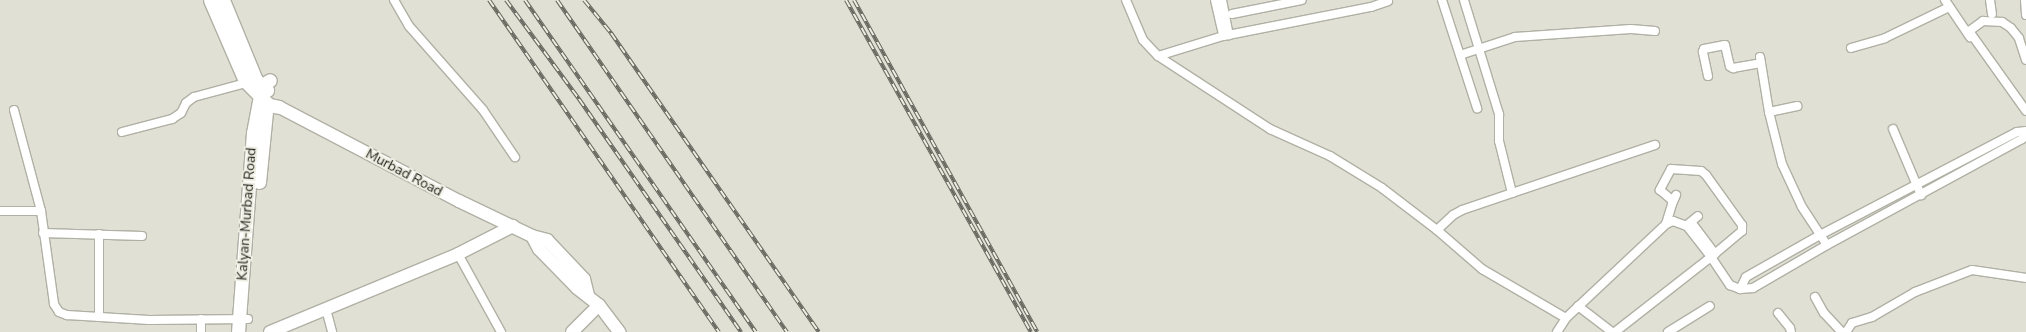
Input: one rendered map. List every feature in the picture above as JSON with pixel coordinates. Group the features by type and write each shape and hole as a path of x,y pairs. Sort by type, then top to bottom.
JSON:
{"main road":[{"path":"210,0 264,91"},
{"path":"223,0 264,91"},
{"name":"Kalyan-Murbad Road","path":"238,332 244,323 253,191 264,91"}],"street":[{"path":"394,0 410,26 484,110 515,157"},
{"path":"1126,0 1143,40 1158,56 1270,129 1330,156 1382,188 1437,230 1482,269 1566,318"},
{"path":"1216,0 1226,35"},
{"path":"1222,0 1226,35"},
{"path":"1232,14 1302,0"},
{"path":"1158,56 1226,35 1388,0"},
{"path":"1442,0 1477,108"},
{"path":"1464,0 1499,114 1499,141 1512,193"},
{"path":"1990,0 1992,14"},
{"path":"2026,0 2026,15"},
{"path":"1851,48 1885,38 1947,2 1998,75 2026,111"},
{"path":"2026,60 2019,38 2011,28 2002,22 1983,21 1969,31 2026,119"},
{"path":"1460,55 1515,36 1631,29 1654,31"},
{"path":"1708,76 1703,52 1704,49 1726,45 1730,66 1733,68 1760,60 1769,112 1782,164 1802,208 1827,245"},
{"path":"122,132 172,119 181,113 186,103 194,97 264,91"},
{"name":"Murbad Road","path":"264,91 458,201 532,236 547,240 584,279 588,295 599,305 619,332"},
{"path":"1769,112 1797,106"},
{"path":"14,110 41,211 43,233 56,309 67,315 149,320 201,319 244,323"},
{"path":"1893,129 1915,184 1921,195"},
{"path":"1740,289 1746,277 1820,235 2017,132 2026,131"},
{"path":"1558,332 1566,318 1578,306 1666,224 1673,221 1689,224 1713,256 1730,285 1740,289 1753,288 1827,245 2022,139 2026,134"},
{"path":"1437,230 1453,215 1462,210 1655,145"},
{"path":"1578,306 1613,332 1713,256 1741,233 1742,229 1706,175 1701,171 1671,168 1660,190 1675,198 1666,224"},
{"path":"0,211 41,211"},
{"path":"1689,224 1698,216"},
{"path":"270,332 458,254 513,226"},
{"path":"43,233 142,236"},
{"path":"99,234 99,317"},
{"path":"458,254 501,332"},
{"path":"1778,259 1785,270"},
{"path":"1846,332 1852,323 1872,317 1915,292 1972,270 2026,278"},
{"path":"1815,297 1824,313 1842,332"},
{"path":"572,332 599,305"},
{"path":"1668,332 1710,306"},
{"path":"326,309 332,332"},
{"path":"1778,313 1790,328 1791,332"},
{"path":"201,319 201,332"}],"railway":[{"path":"489,0 719,332"},
{"path":"506,0 579,99 741,332"},
{"path":"525,0 756,332"},
{"path":"557,0 787,332"},
{"path":"584,0 611,33 819,332"},
{"path":"846,0 1031,332"},
{"path":"854,0 1037,332"}]}
